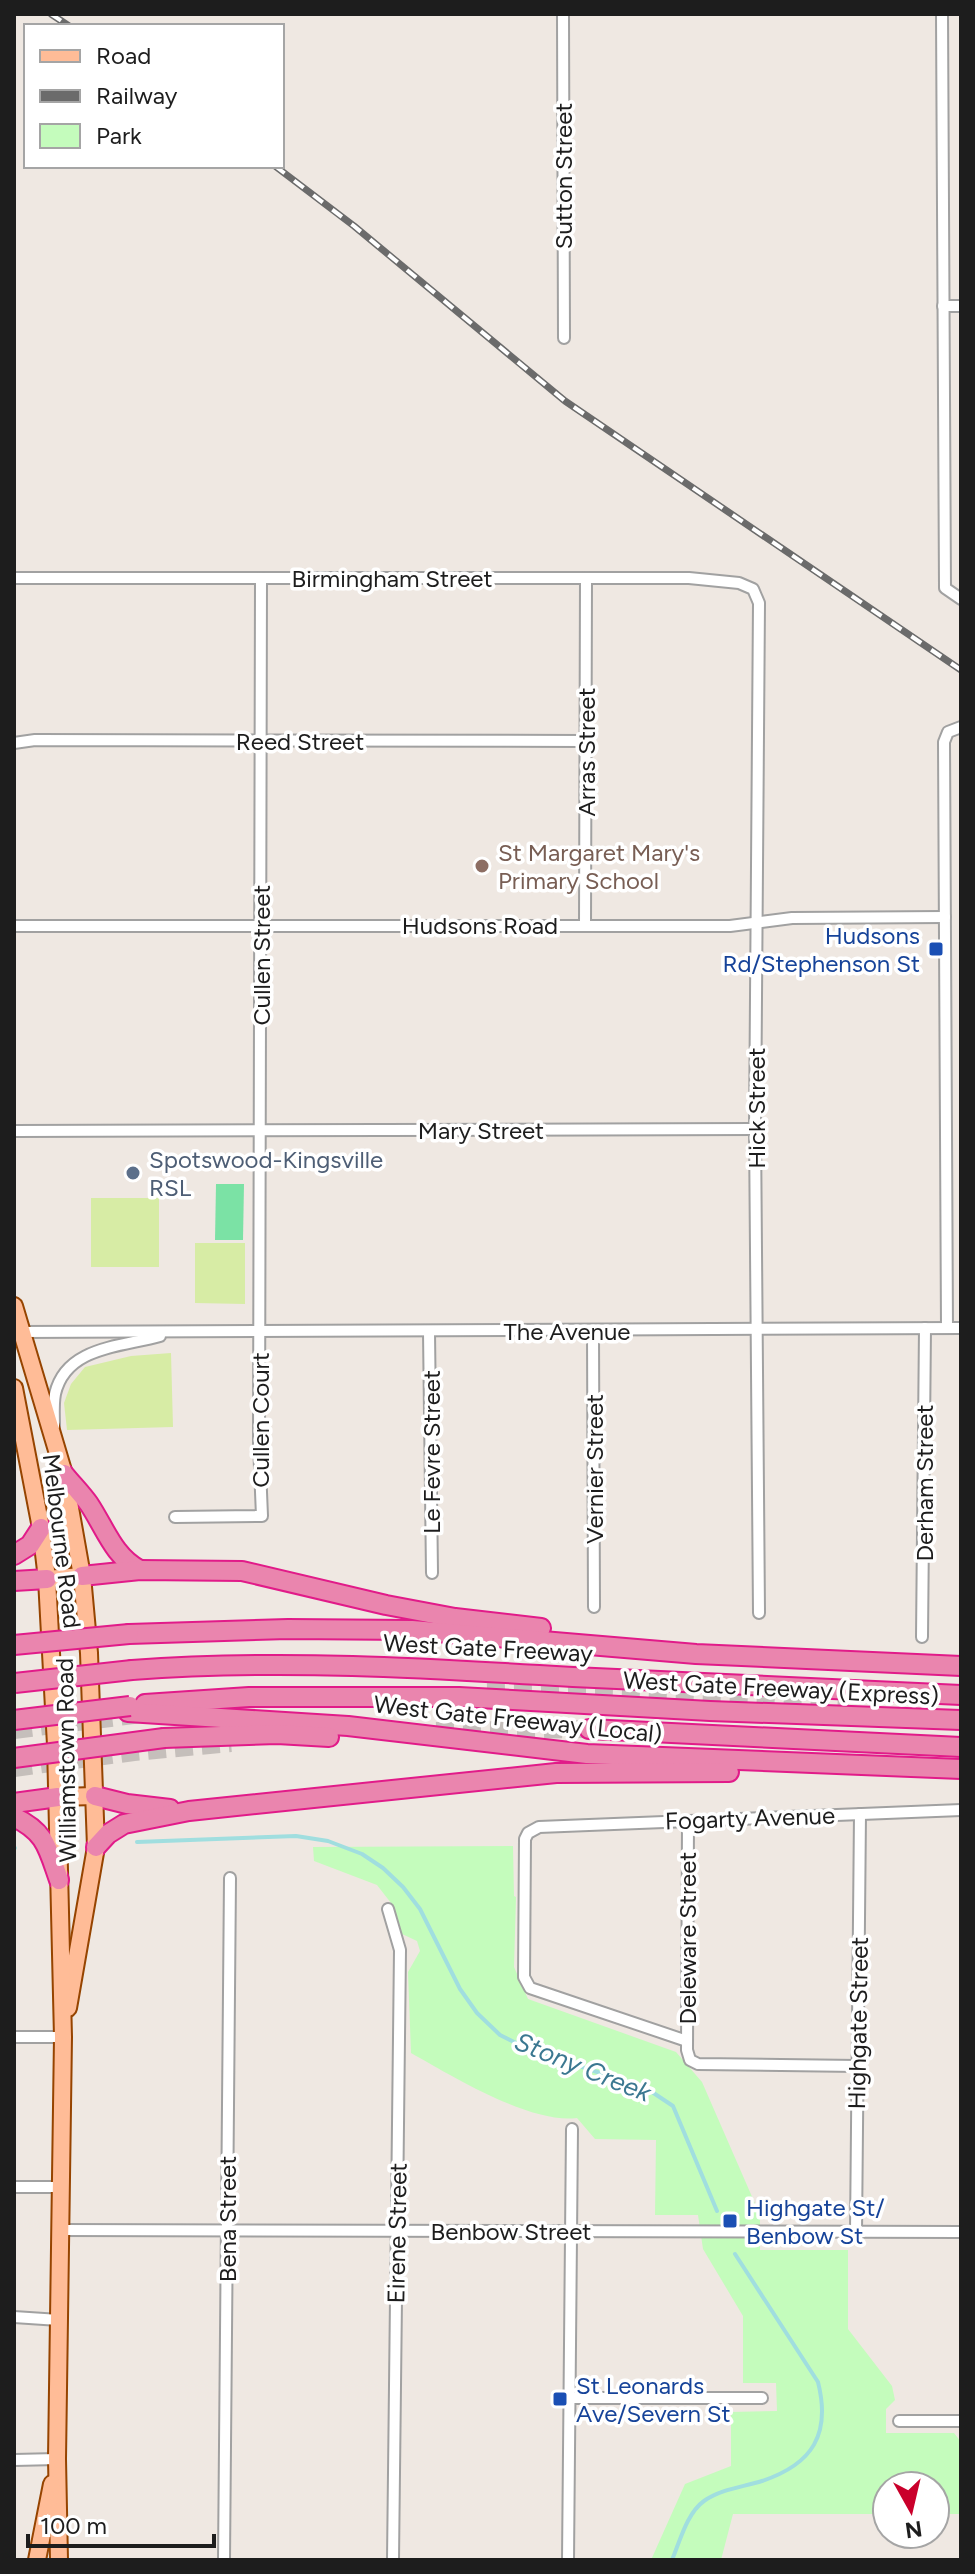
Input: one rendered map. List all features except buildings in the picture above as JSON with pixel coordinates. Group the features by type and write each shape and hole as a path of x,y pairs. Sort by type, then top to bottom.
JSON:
{"highway":[{"path":"64,1474 88,1502 119,1554 140,1570"},
{"path":"14,1555 30,1545 41,1528"},
{"path":"82,1576 140,1570 242,1571 455,1618 824,1660"},
{"path":"14,1581 47,1579"},
{"path":"14,1645 129,1634 288,1629 412,1630 696,1654 961,1666"},
{"name":"West Gate Freeway","path":"14,1683 212,1664 397,1667 961,1695"},
{"name":"West Gate Freeway (Express)","path":"129,1709 249,1697 459,1697 710,1711 961,1720"},
{"name":"West Gate Freeway (Local)","path":"14,1720 71,1711 129,1709 348,1726 587,1754 961,1769"},
{"path":"589,1729 961,1747"},
{"path":"14,1758 164,1738 277,1734 491,1743"},
{"path":"96,1847 108,1834 124,1824 189,1811 556,1773 893,1767"},
{"path":"95,1796 127,1804 189,1811"},
{"path":"14,1803 58,1797"},
{"path":"14,1817 38,1831 46,1842 59,1880"}],"main road":[{"name":"Melbourne Road","path":"14,1306 18,1332 53,1432 64,1474 82,1576"},
{"name":"Melbourne Road","path":"14,1388 41,1528 47,1579 58,1797"},
{"path":"47,1579 82,1576"},
{"name":"Williamstown Road","path":"63,2037 96,1847 89,1653 82,1576"},
{"path":"58,1797 95,1796"},
{"name":"Williamstown Road","path":"58,1797 63,2037 57,2459 59,2560"},
{"name":"Williamstown Road","path":"37,2560 57,2459"}],"street":[{"name":"Sutton Street","path":"563,14 564,338"},
{"path":"942,14 945,588 961,599"},
{"path":"943,306 961,306"},
{"name":"Birmingham Street","path":"14,578 717,579 753,589 759,603"},
{"name":"Arras Street","path":"585,925 586,578"},
{"name":"Cullen Street","path":"259,1332 261,579"},
{"name":"Hick Street","path":"759,603 755,1129 759,1613"},
{"path":"947,1328 944,742 946,735 956,728"},
{"name":"Reed Street","path":"14,743 35,740 586,741"},
{"name":"Hudsons Road","path":"14,926 730,926 792,918 945,917"},
{"name":"Mary Street","path":"14,1131 755,1129"},
{"name":"Derham Street","path":"922,1637 925,1328"},
{"name":"The Avenue","path":"18,1332 593,1332 961,1328"},
{"name":"Cullen Court","path":"175,1517 262,1516 259,1332"},
{"name":"Le Fevre Street","path":"429,1332 432,1573"},
{"name":"Vernier Street","path":"593,1332 594,1607"},
{"name":"The Avenue","path":"53,1432 55,1394 64,1374 77,1360 102,1349 174,1333"},
{"name":"Fogarty Avenue","path":"687,2041 534,1991 526,1982 525,1839 528,1833 539,1827 961,1810"},
{"name":"Highgate Street","path":"856,2232 860,1814"},
{"name":"Deleware Street","path":"688,1821 687,2041 690,2060 698,2064 858,2066"},
{"name":"Bena Street","path":"224,2560 230,1878"},
{"name":"Eirene Street","path":"388,1909 400,1950 393,2560"},
{"path":"14,2037 63,2037"},
{"path":"568,2560 572,2129"},
{"path":"14,2187 61,2187"},
{"name":"Benbow Street","path":"60,2230 961,2232"},
{"path":"14,2317 59,2320"},
{"path":"569,2398 762,2398"},
{"path":"899,2421 961,2421"},
{"path":"14,2460 57,2459"}],"green space":[{"path":"216,1184 244,1184 243,1240 215,1240"},
{"path":"91,1198 159,1198 159,1267 91,1267"},
{"path":"195,1243 245,1243 245,1304 195,1303"},
{"path":"171,1353 173,1427 67,1430 64,1403 71,1384 85,1367 131,1356"},
{"path":"513,1846 516,1897 514,1967 528,1999 676,2052 702,2082 760,2215 760,2250 848,2250 848,2329 892,2386 895,2400 886,2409 886,2433 954,2433 961,2442 961,2514 951,2514 951,2470 871,2470 871,2514 733,2514 721,2560 651,2560 685,2484 731,2466 731,2412 777,2411 776,2383 743,2383 743,2316 703,2249 698,2215 655,2215 656,2140 595,2139 577,2118 537,2114 515,2106 411,2053 408,1972 420,1951 417,1941 402,1934 391,1903 377,1885 314,1861 313,1847"}],"waterway":[{"name":"Stony Creek","path":"137,1842 296,1836 328,1841 362,1854 383,1868 420,1909 460,1989 477,2013 500,2035 530,2050 646,2088 673,2106 717,2211"},
{"name":"Stony Creek","path":"672,2560 698,2506 725,2491 762,2481 794,2466 806,2456 819,2432 822,2417 818,2382 735,2254"}],"tunnel":[{"path":"487,1691 599,1689 849,1699"},
{"path":"14,1730 142,1714"},
{"path":"436,1731 589,1729"},
{"path":"14,1768 231,1743"}],"railway":[{"path":"51,14 66,24"},
{"path":"278,168 354,226 565,401 961,670"}],"place":[{"name":"St Margaret Mary's Primary School","path":"482,866"},
{"name":"Hudsons Rd/Stephenson St","path":"936,949"},
{"name":"Spotswood-Kingsville RSL","path":"133,1173"},
{"name":"Highgate St/ Benbow St","path":"730,2221"},
{"name":"St Leonards Ave/Severn St","path":"560,2399"}]}
